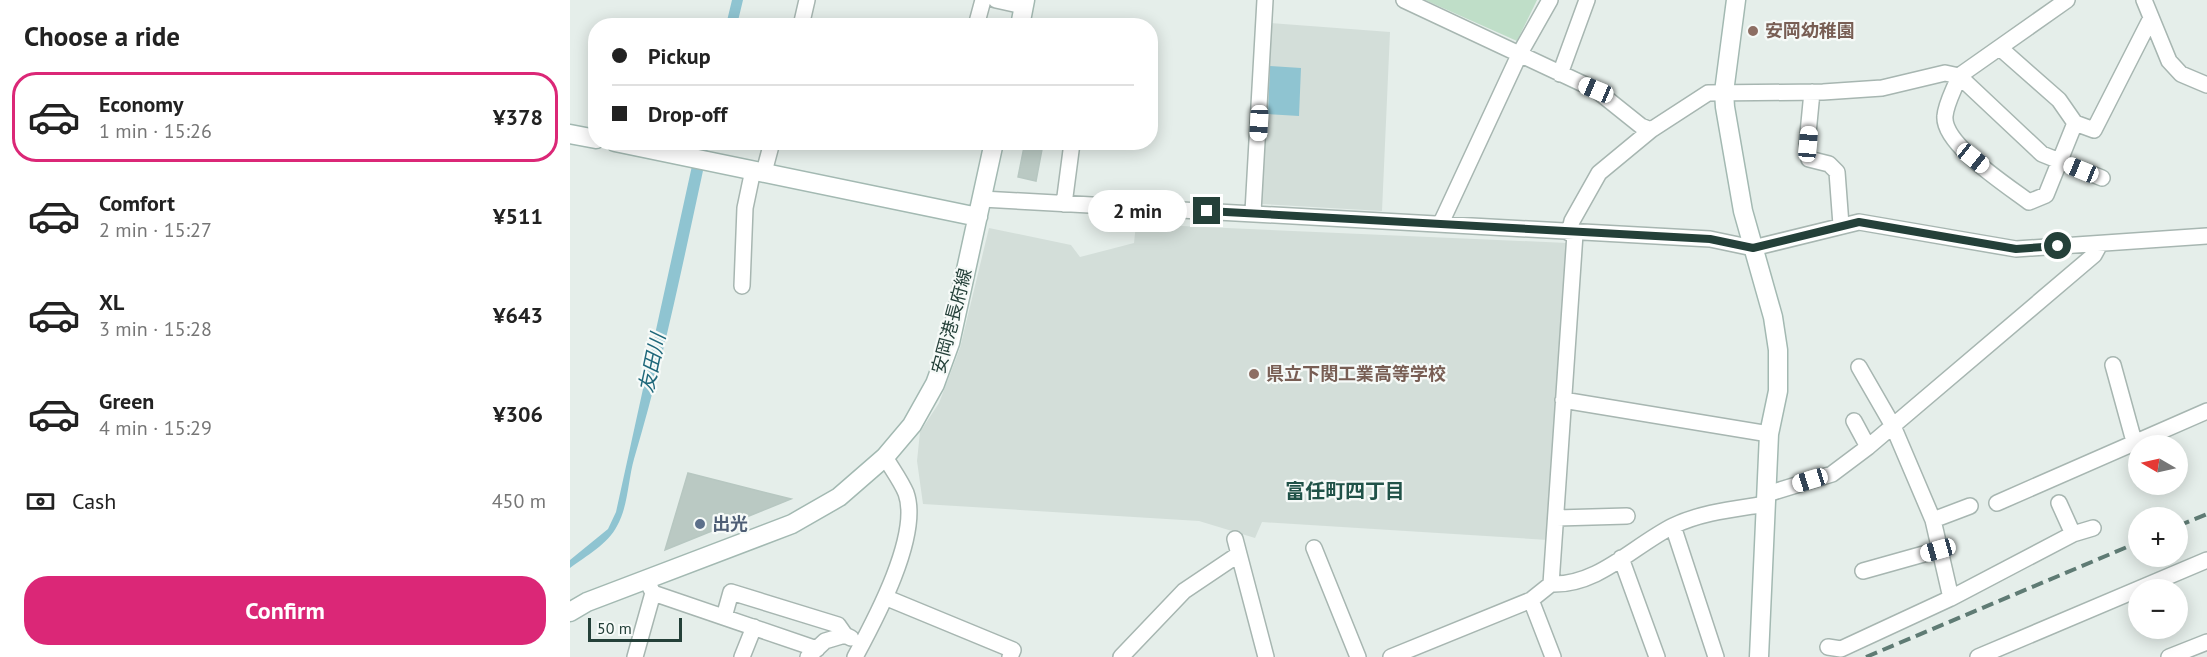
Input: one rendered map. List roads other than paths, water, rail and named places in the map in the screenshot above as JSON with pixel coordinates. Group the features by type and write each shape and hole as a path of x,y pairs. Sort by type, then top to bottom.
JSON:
{"street":[{"path":"803,18 807,0"},
{"path":"978,18 983,0"},
{"path":"996,0 1024,3 1021,18"},
{"path":"1253,212 1265,0"},
{"path":"1404,0 1596,90 1641,126 1651,130"},
{"path":"1441,223 1520,53 1550,0"},
{"path":"1560,74 1587,0"},
{"path":"1736,0 1724,92 1736,176 1753,248 1773,317 1778,350 1778,391 1768,434 1759,657"},
{"path":"2144,0 2169,61 2181,74 2207,85"},
{"path":"2064,1 1959,76 1945,117 1949,132 1962,150 2029,202 2046,195 2075,123"},
{"path":"2000,48 2060,100 2075,123 2094,130 2151,18"},
{"path":"1551,584 1557,518 1572,221 1599,173 1651,130 1708,93 1812,93 1882,88 1945,74 1959,76 2042,154 2102,178"},
{"path":"1812,93 1809,159 1829,164 1837,172 1841,225"},
{"path":"570,134 588,137"},
{"path":"654,150 978,217"},
{"path":"742,286 745,208 768,150"},
{"name":"安岡港長府線","path":"570,612 650,586 792,524 839,496 885,457 912,425 935,384 950,343 992,150"},
{"path":"1064,204 1071,150"},
{"path":"982,199 1253,212 1572,233 1710,239 1753,248 1859,222 2016,249 2207,236"},
{"path":"1399,656 1531,600 1551,584 1566,585 1597,574 1673,526 1711,512 1767,499 1832,474 1868,447 2094,255 2100,244"},
{"path":"2113,365 2132,435"},
{"path":"1859,367 1893,426 1933,520 1938,550 1951,598"},
{"path":"1563,400 1768,434"},
{"path":"2156,435 2207,411"},
{"path":"1854,421 1868,447"},
{"path":"2003,498 2043,478 2128,448"},
{"path":"724,617 731,592 838,625 858,650 887,598 901,555 909,509 906,494 885,457"},
{"path":"2059,503 2073,534"},
{"path":"1933,520 1970,506"},
{"path":"1557,518 1627,516"},
{"path":"1673,526 1716,657"},
{"path":"1828,647 1841,649 1951,598 2073,534 2093,528"},
{"path":"1121,657 1184,591 1237,547 1266,657"},
{"path":"1314,548 1358,657"},
{"path":"1863,571 1938,550"},
{"path":"1621,558 1657,657"},
{"path":"1978,657 2206,562"},
{"path":"635,657 650,586 813,653 825,641 845,635"},
{"path":"887,598 1013,650 1010,657"},
{"path":"1531,600 1553,657"},
{"path":"742,657 754,627"},
{"path":"2169,657 2207,642"}],"water":[{"path":"732,0 743,0 739,18 728,18"},
{"path":"1270,66 1301,68 1299,116 1268,114"},
{"name":"友田川","path":"695,150 707,150 665,341 621,519 608,538 570,568 570,560 608,529 616,512"}],"railway":[{"path":"2188,522 2207,514"},
{"path":"1866,657 2128,547"}],"place":[{"name":"安岡幼稚園","path":"1753,31"},
{"name":"県立下関工業高等学校","path":"1254,374"},
{"name":"出光","path":"700,524"}],"district":[{"name":"富任町四丁目","path":"1345,491"}]}
